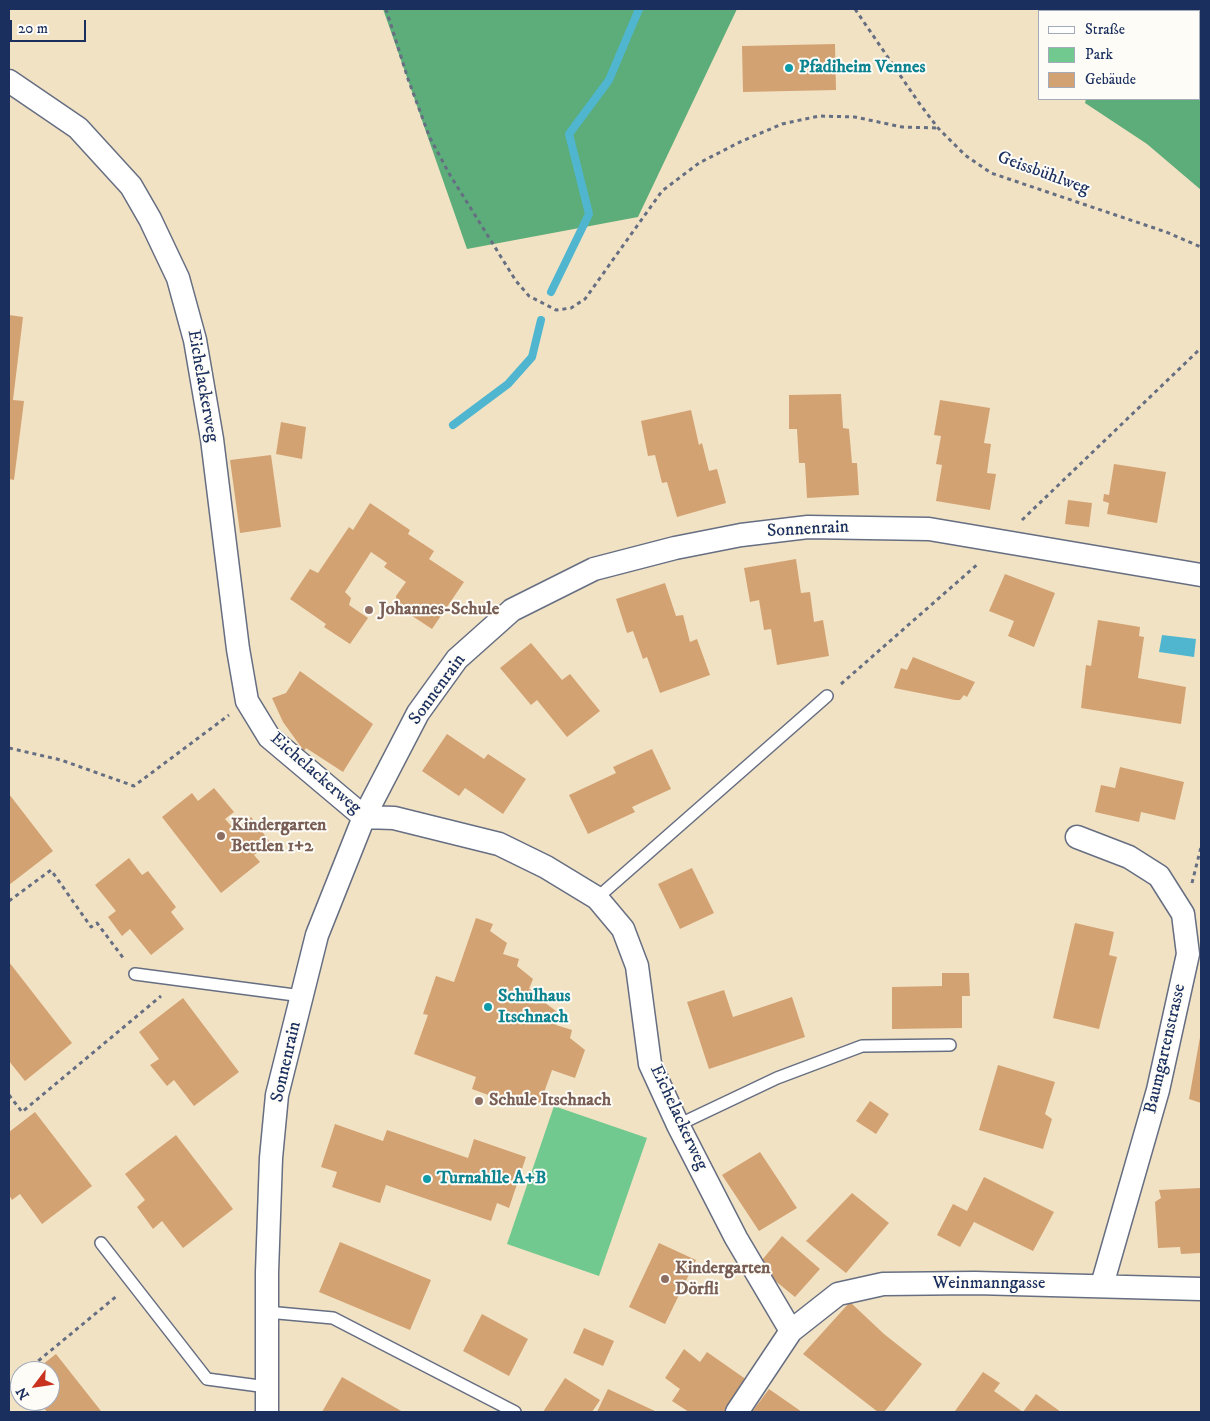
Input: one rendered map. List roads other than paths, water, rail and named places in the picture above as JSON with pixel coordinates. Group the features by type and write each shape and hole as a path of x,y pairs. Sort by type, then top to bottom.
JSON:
{"street":[{"name":"Eichelackerweg","path":"9,81 78,128 131,186 150,219 178,278 195,340 212,439 238,649 247,701 269,737 364,817 394,818 499,844 546,867 597,898 623,929 636,966 650,1064 678,1125 736,1238 791,1331"},
{"name":"Sonnenrain","path":"267,1412 267,1312 271,1158 276,1095 317,936 364,817 418,713 457,659 512,610 594,569 675,548 741,535 808,527 929,529 1005,540 1201,575"},
{"name":"Baumgartenstrasse","path":"1077,837 1129,857 1159,876 1183,914 1188,954 1158,1090 1102,1285"},
{"name":"Weinmanngasse","path":"736,1412 791,1331 838,1294 883,1284 975,1283 1201,1289"}],"lane":[{"path":"597,898 827,696"},
{"path":"135,974 302,996"},
{"path":"678,1125 777,1078 862,1046 950,1044"},
{"path":"101,1243 207,1379 267,1387"},
{"path":"267,1312 333,1318 515,1412"}],"water":[{"path":"1162,635 1196,639 1194,657 1159,652"}],"waterway":[{"path":"551,292 589,214 569,134 609,80 639,9"},
{"path":"453,425 508,384 532,357 541,320"}],"place":[{"name":"Pfadiheim Vennes","path":"789,68"},
{"name":"Johannes-Schule","path":"369,610"},
{"name":"Kindergarten Bettlen 1+2","path":"221,836"},
{"name":"Schulhaus Itschnach","path":"488,1007"},
{"name":"Schule Itschnach","path":"479,1101"},
{"name":"Turnahlle A+B","path":"427,1179"},
{"name":"Kindergarten Dörfli","path":"665,1279"}]}
